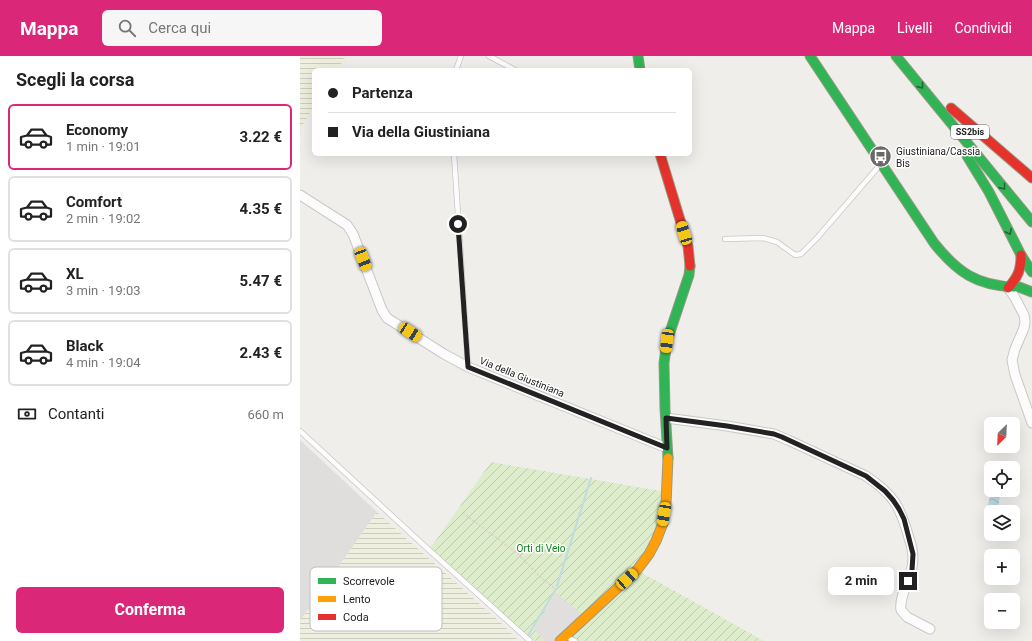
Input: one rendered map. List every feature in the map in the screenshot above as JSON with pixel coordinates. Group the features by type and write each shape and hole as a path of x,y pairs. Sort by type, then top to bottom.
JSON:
{"main road":[{"path":"638,56 640,68"},
{"path":"810,56 934,243 948,260 962,272 994,286 1008,288 1032,284"},
{"name":"SS2bis","path":"896,56 1032,222"},
{"name":"SS2bis","path":"984,149 949,105 1032,178"},
{"path":"938,107 954,136 982,180 1032,272"},
{"path":"563,638 637,570 649,554 663,523 666,504 668,466 664,363 667,341 689,275 690,260 688,246 661,156"},
{"path":"1008,288 1021,271 1022,255"},
{"path":"1019,287 1032,292"}],"street":[{"name":"Via della Giustiniana","path":"300,195 347,225 353,234 382,310 387,318 444,354 468,367 667,448"},
{"path":"1008,288 1024,315 1024,328 1012,360 1013,370 1032,423"},
{"path":"666,418 774,434 866,476 877,484 885,491 899,509 904,519 913,554 912,570 901,603 901,610 903,614 930,629"}],"lane":[{"path":"457,68 461,56"},
{"path":"489,56 511,68"},
{"path":"454,156 468,367"},
{"path":"725,239 763,238 777,242 795,255 801,254 882,164"},
{"path":"300,431 530,641"},
{"path":"563,638 575,641"}],"path":[{"path":"463,513 518,552 540,577 556,589"}],"shaded area":[{"path":"300,440 377,512 338,567 310,567 310,608 300,622"},
{"path":"556,593 582,614 554,641 546,641 534,629"}],"green space":[{"path":"300,56 346,56 338,68 312,68 312,110 300,129"},
{"name":"Orti di Veio","path":"491,462 667,492 651,542 634,564 554,641 536,641 527,638 429,550"},
{"path":"377,512 438,567 338,567"},
{"path":"442,570 519,641 300,641 300,621 310,607 310,631 442,631"},
{"path":"637,570 764,641 569,641"}],"water":[{"path":"990,497 1000,497 998,505 988,505"}],"waterway":[{"path":"557,586 591,478"},
{"path":"527,637 556,589"}],"traffic: fast":[{"path":"638,56 640,68"},
{"path":"810,56 934,243 951,262 969,276 990,284 1015,287"},
{"path":"896,56 1032,222"},
{"path":"967,156 989,192 1021,255 1032,272"},
{"path":"668,458 664,363 667,341 689,275 690,266"},
{"path":"1019,287 1032,292"}],"traffic: slow":[{"path":"560,641 637,570 649,554 663,523 666,504 668,458"}],"traffic: jam":[{"path":"951,108 1032,178"},
{"path":"661,156 688,246 690,266"},
{"path":"1008,288 1018,273 1021,255"}],"place":[{"name":"Giustiniana/Cassia Bis","path":"881,157"}],"route":[{"path":"458,224 468,367 667,448 666,418 727,426 774,434 866,476 885,491 893,500 904,519 913,554 912,570 908,581"}]}
